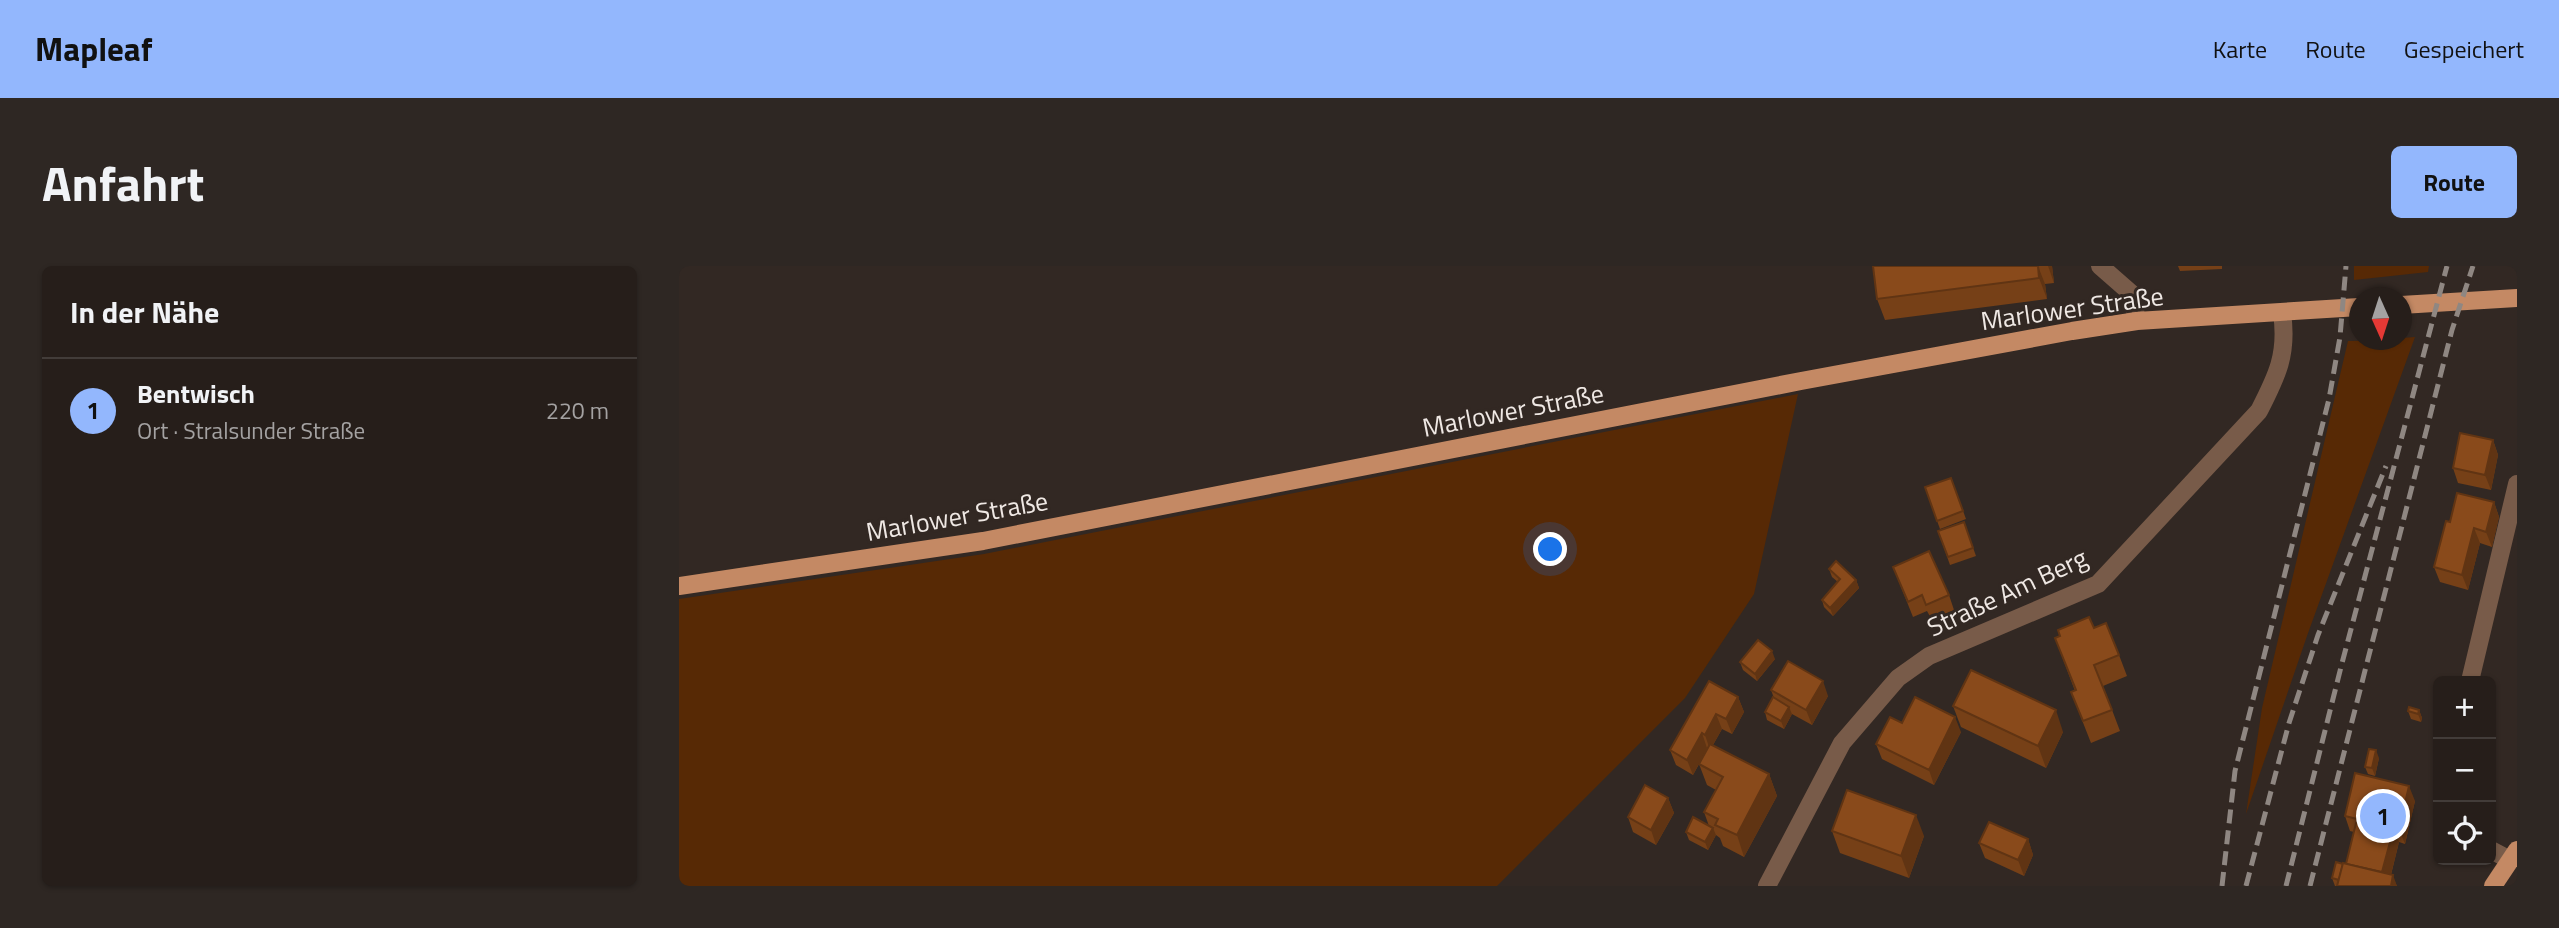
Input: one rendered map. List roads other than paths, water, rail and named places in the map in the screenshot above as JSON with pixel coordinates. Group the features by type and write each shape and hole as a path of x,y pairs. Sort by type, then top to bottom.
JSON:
{"main road":[{"path":"2412,303 2517,298"},
{"name":"Marlower Straße","path":"679,586 983,541 1815,378 2072,331 2137,321 2349,308"},
{"path":"2493,886 2513,855"}],"street":[{"path":"2100,266 2132,294 2137,321"},
{"name":"Straße Am Berg","path":"1767,886 1842,743 1898,678 1929,656 2098,584 2259,411 2279,368 2285,337 2281,313"},
{"path":"2471,676 2517,484"}],"railway":[{"path":"2222,886 2235,771 2329,399 2340,337 2346,266"},
{"path":"2286,886 2447,266"},
{"path":"2310,886 2452,330 2473,266"},
{"path":"2246,886 2289,723 2318,635 2386,466"}],"place":[{"name":"Bentwisch","path":"2383,816"}]}
